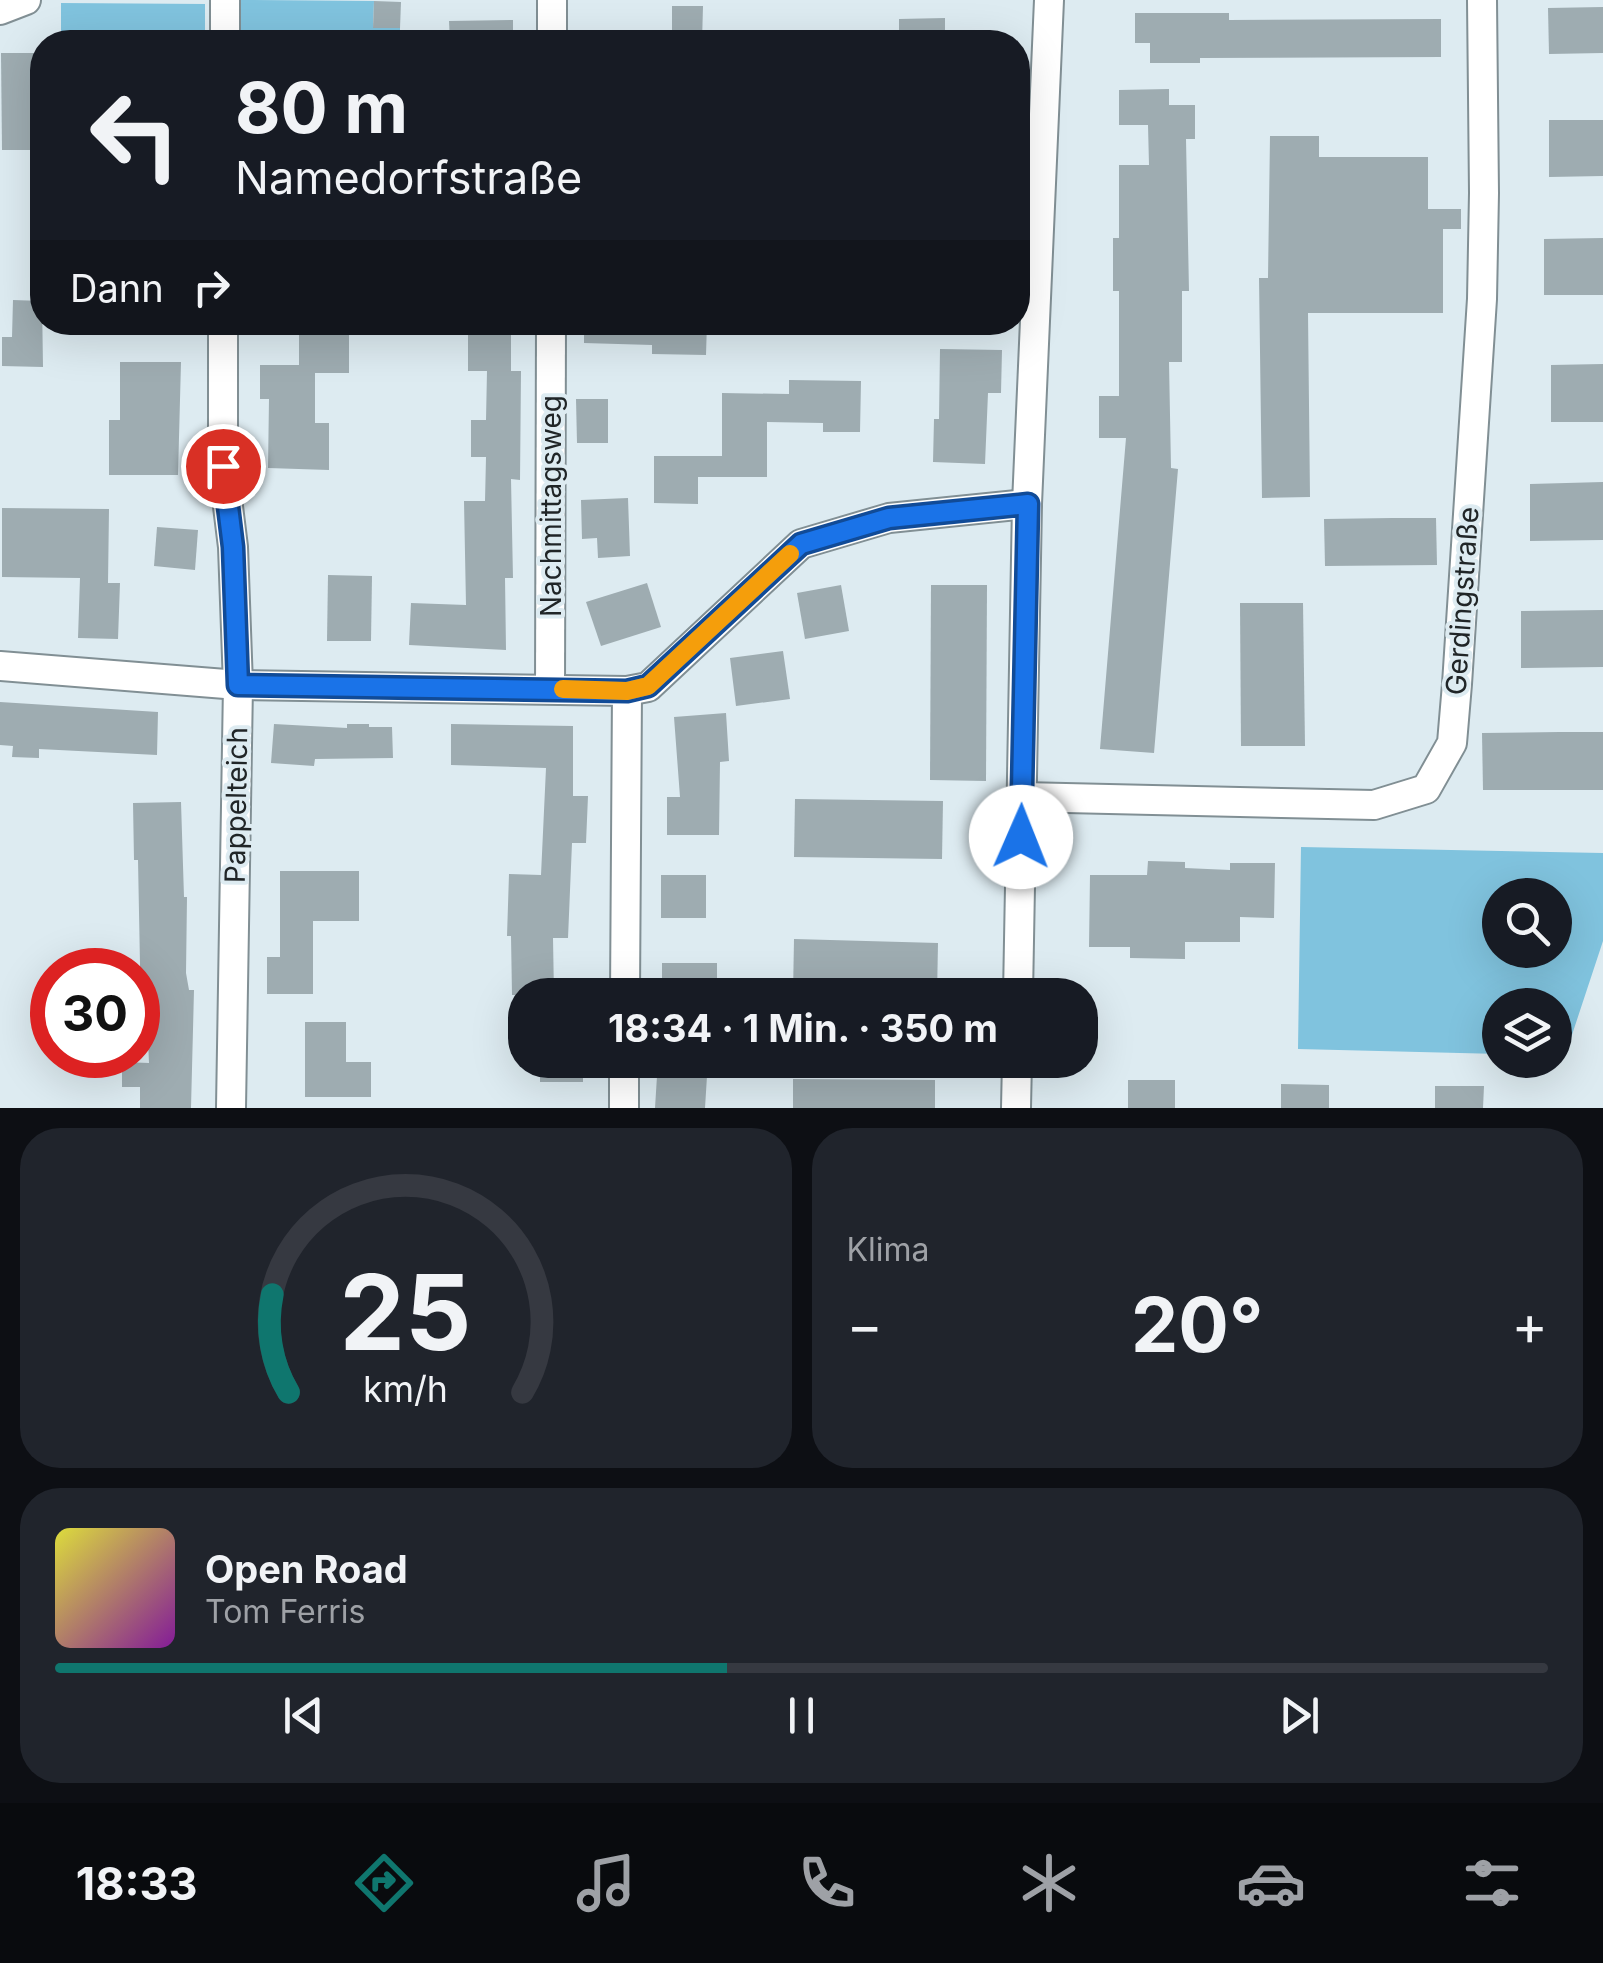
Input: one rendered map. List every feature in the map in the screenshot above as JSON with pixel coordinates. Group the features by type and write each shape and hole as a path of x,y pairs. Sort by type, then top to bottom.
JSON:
{"street":[{"path":"0,10 26,0"},
{"path":"224,30 225,0"},
{"path":"552,0 552,30"},
{"path":"1018,978 1028,504 1049,0"},
{"name":"Gerdingstraße","path":"1022,797 1374,805 1426,789 1444,758 1452,743 1456,704 1482,298 1482,0"},
{"name":"Pappelteich","path":"224,335 223,466 233,547 238,685 231,1108"},
{"name":"Nachmittagsweg","path":"550,689 551,335"},
{"path":"0,666 238,685 627,691 648,686 801,544 889,518 1028,504"},
{"path":"624,978 627,691"},
{"path":"624,1078 624,1108"},
{"path":"1016,1108 1017,1078"}],"shaded area":[{"path":"241,0 374,1 373,27 400,28 400,30 241,30"},
{"path":"61,3 205,4 205,30 61,30"},
{"path":"1301,847 1603,853 1603,941 1572,1035 1572,988 1482,988 1482,1054 1298,1049"}],"building":[{"path":"374,1 401,2 400,28 373,28"},
{"path":"672,6 703,6 702,30 672,30"},
{"path":"1603,7 1603,53 1549,54 1548,8"},
{"path":"1135,13 1229,13 1229,20 1441,19 1441,57 1200,58 1200,63 1150,63 1150,43 1135,43"},
{"path":"945,18 945,30 899,30 899,19"},
{"path":"513,20 513,30 449,30 449,21"},
{"path":"1,53 30,53 30,150 2,150"},
{"path":"1169,89 1169,105 1195,105 1195,139 1186,139 1189,291 1182,291 1182,362 1169,362 1171,468 1178,469 1154,753 1100,749 1126,438 1099,438 1099,396 1119,396 1119,291 1113,291 1113,238 1119,238 1119,165 1149,165 1148,125 1119,125 1119,90"},
{"path":"1549,120 1603,120 1603,176 1549,177"},
{"path":"1270,136 1319,136 1319,157 1428,157 1428,209 1461,209 1461,229 1443,229 1443,313 1308,313 1310,497 1262,498 1259,278 1268,278"},
{"path":"1603,238 1603,295 1544,295 1544,239"},
{"path":"13,300 30,301 30,335 43,335 43,367 2,366 2,337 12,337"},
{"path":"299,335 349,335 349,373 315,373 315,423 329,423 329,470 268,468 269,399 260,399 260,365 299,365"},
{"path":"468,335 511,335 511,371 521,371 520,480 511,479 513,578 505,578 506,650 409,645 411,603 466,605 464,501 485,501 486,457 471,457 471,420 486,420 487,371 468,371"},
{"path":"584,335 707,335 706,355 652,354 652,345 584,343"},
{"path":"940,349 1002,350 1001,393 988,393 985,464 933,462 934,419 939,419"},
{"path":"120,362 181,362 178,475 109,475 109,420 120,420"},
{"path":"1603,364 1603,422 1551,422 1551,365"},
{"path":"789,380 861,381 860,432 823,432 823,423 767,422 767,477 698,477 698,504 654,503 654,456 722,456 722,393 789,394"},
{"path":"576,399 608,399 608,443 577,443"},
{"path":"1603,482 1603,540 1530,541 1530,484"},
{"path":"628,498 630,556 598,558 597,538 582,539 581,500"},
{"path":"2,508 109,509 108,583 120,583 118,639 78,638 80,578 2,577"},
{"path":"1436,518 1437,565 1325,566 1324,519"},
{"path":"157,527 198,530 195,570 154,566"},
{"path":"328,575 372,576 371,641 327,641"},
{"path":"647,583 661,627 601,646 586,602"},
{"path":"841,585 849,631 805,639 797,593"},
{"path":"931,585 987,585 986,781 930,780"},
{"path":"1240,603 1303,603 1305,746 1241,746"},
{"path":"1603,610 1603,667 1521,668 1521,611"},
{"path":"783,651 790,699 736,706 730,658"},
{"path":"0,702 158,712 157,755 39,749 39,758 12,757 13,746 0,745"},
{"path":"726,713 729,761 720,762 719,835 667,835 667,797 680,797 674,717"},
{"path":"274,724 392,727 393,758 315,759 314,766 271,763"},
{"path":"451,724 573,726 573,796 588,796 586,843 572,843 568,938 553,938 554,978 512,978 511,936 507,936 509,874 541,875 546,768 451,765"},
{"path":"1603,732 1603,790 1483,790 1482,733"},
{"path":"795,799 943,801 942,859 794,857"},
{"path":"181,802 187,897 186,973 189,990 194,990 191,1108 140,1108 140,1087 122,1087 122,1078 160,1078 160,948 140,948 133,803"},
{"path":"1148,861 1185,862 1185,868 1230,870 1230,863 1275,863 1274,918 1240,917 1240,942 1185,942 1185,959 1130,958 1130,947 1089,947 1090,875 1147,875"},
{"path":"280,871 359,871 359,921 313,921 313,994 267,994 267,957 280,957"},
{"path":"661,875 706,875 706,918 661,918"},
{"path":"794,939 938,943 937,978 793,978"},
{"path":"662,963 717,963 717,978 662,978"},
{"path":"305,1022 346,1022 346,1062 371,1062 371,1097 305,1097"},
{"path":"540,1078 583,1078 583,1082 540,1082"},
{"path":"657,1078 707,1078 705,1108 655,1108"},
{"path":"793,1079 935,1080 935,1108 793,1108"},
{"path":"1128,1080 1175,1080 1175,1108 1128,1108"},
{"path":"1281,1084 1329,1085 1329,1108 1281,1108"},
{"path":"1435,1086 1484,1086 1483,1108 1435,1108"}],"slow traffic":[{"path":"563,689 627,691 648,686 790,554"}],"route":[{"path":"223,466 233,547 238,685 627,691 648,686 801,544 889,518 1028,504 1021,837"}]}
